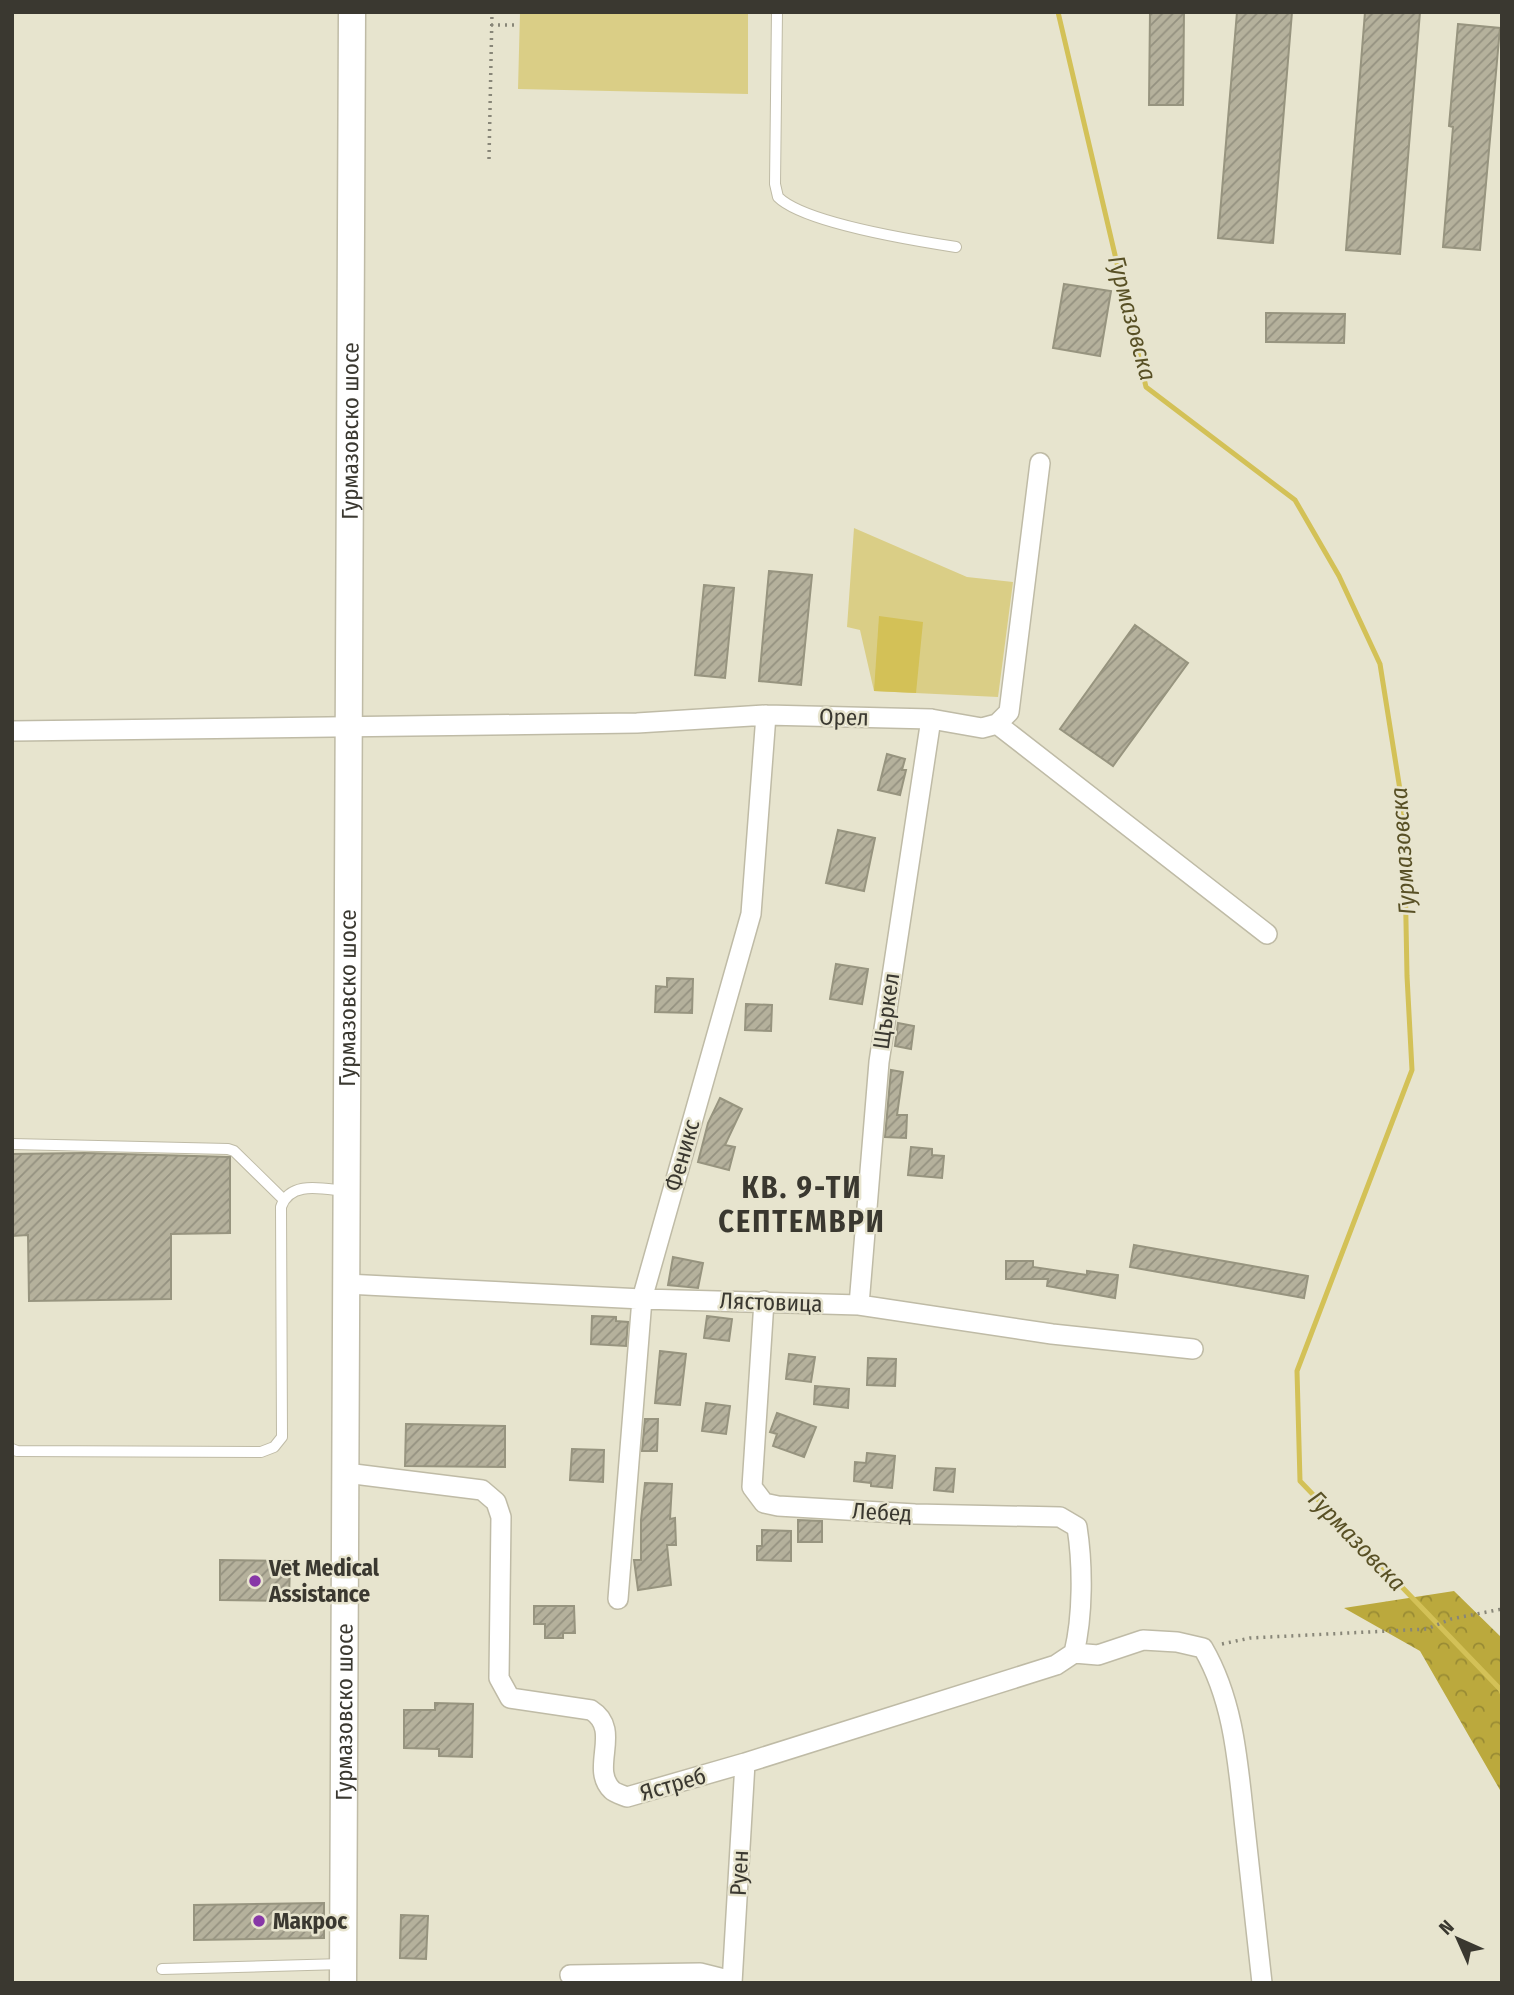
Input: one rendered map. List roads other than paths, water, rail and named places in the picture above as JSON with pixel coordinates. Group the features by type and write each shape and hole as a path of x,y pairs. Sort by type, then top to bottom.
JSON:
{"street":[{"name":"Гурмазовско шосе","path":"343,1973 352,12"},
{"path":"1040,463 1009,712 997,724 1267,934"},
{"name":"Орел","path":"12,731 637,723 766,715 931,719 982,728 997,724"},
{"name":"Феникс","path":"618,1599 642,1299 751,914 766,715"},
{"name":"Щъркел","path":"859,1305 879,1062 931,719"},
{"name":"Лястовица","path":"346,1284 642,1299 859,1305 1052,1334 1193,1349"},
{"name":"Лебед","path":"764,1301 752,1487 764,1503 915,1514 1060,1517 1077,1527 1080,1544 1079,1632 1074,1653"},
{"name":"Ястреб","path":"346,1473 482,1490 496,1502 501,1517 499,1678 510,1698 591,1710 601,1716 606,1728 604,1777 612,1790 627,1797 745,1763 1056,1665 1074,1653"},
{"path":"1074,1653 1098,1655 1143,1640 1177,1642 1203,1648 1222,1685 1237,1750 1262,1983"},
{"name":"Руен","path":"732,1982 745,1763"},
{"path":"570,1975 700,1973 732,1982"}],"lane":[{"path":"777,12 775,184 778,197 795,209 824,218 898,238 956,247"},
{"path":"12,1144 228,1149 234,1151 284,1199"},
{"path":"12,1449 261,1452 274,1447 282,1437 281,1207 290,1192 298,1188 347,1191"},
{"path":"162,1969 343,1973"}],"waterway":[{"name":"Гурмазовска","path":"1058,12 1146,387 1295,500 1339,576 1380,664 1404,815 1412,1070 1297,1371 1300,1481 1502,1693"}],"place":[{"name":"Vet Medical Assistance","path":"255,1581"},
{"name":"Макрос","path":"259,1921"}],"district":[{"name":"КВ. 9-ТИ СЕПТЕМВРИ","path":"802,1205"}]}
